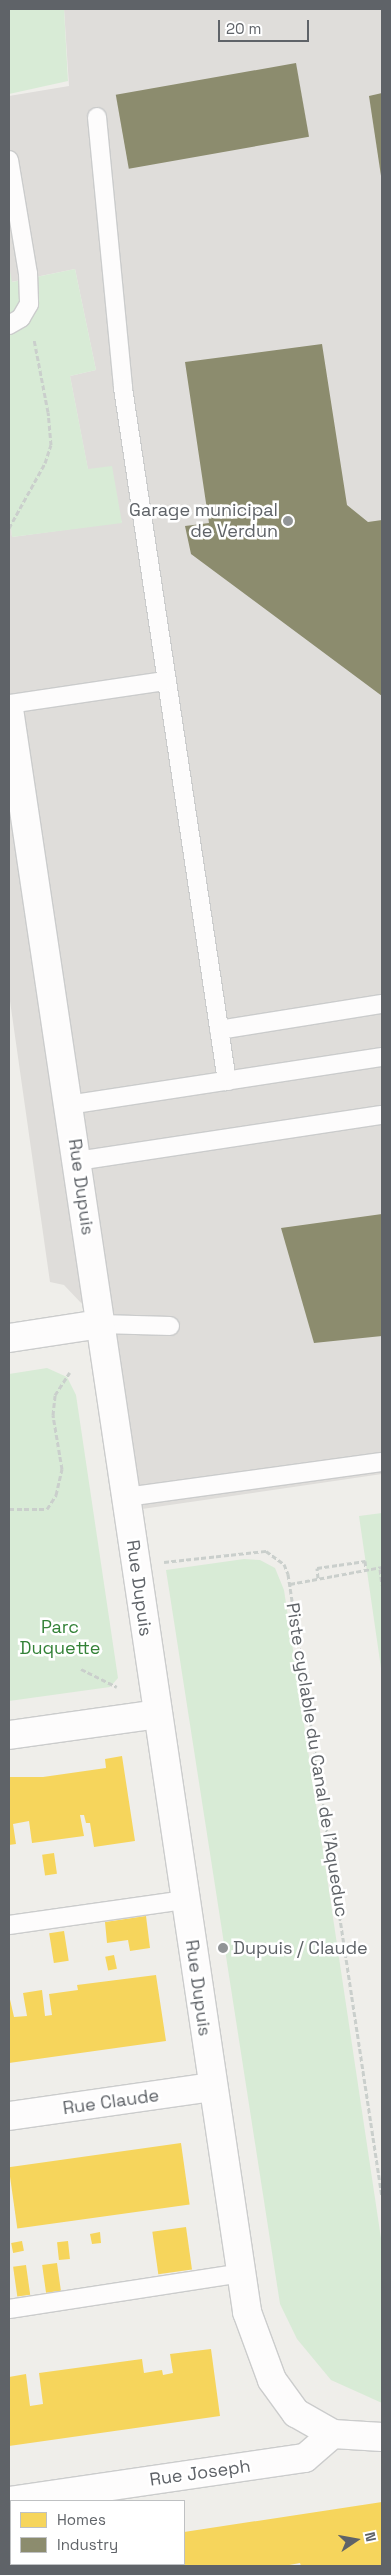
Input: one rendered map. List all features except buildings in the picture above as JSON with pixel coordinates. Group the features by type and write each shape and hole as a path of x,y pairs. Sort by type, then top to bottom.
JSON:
{"street":[{"name":"Rue Dupuis","path":"9,709 247,2312 272,2380 296,2413 333,2434"},
{"path":"9,1338 101,1324"},
{"path":"9,1735 158,1714"},
{"name":"Rue Claude","path":"9,2116 213,2087"},
{"path":"333,2434 382,2437"},
{"name":"Rue Joseph","path":"16,2500 306,2458 333,2434"}],"lane":[{"path":"97,117 123,388 164,681 227,1081"},
{"path":"9,160 28,273 29,304 15,321"},
{"path":"9,704 164,681"},
{"path":"219,1030 382,1004"},
{"path":"68,1105 382,1057"},
{"path":"77,1161 267,1135 382,1115"},
{"path":"101,1324 170,1326"},
{"path":"126,1497 382,1462"},
{"path":"9,1925 185,1900"},
{"path":"9,2308 241,2273"}],"path":[{"path":"9,528 45,463 51,444 39,354 33,336 15,321"},
{"path":"44,1516 61,1483 62,1470 53,1415 55,1395 70,1372"},
{"path":"9,1508 47,1509"},
{"name":"Piste cyclable du Canal de l'Aqueduc","path":"136,1566 266,1551 284,1564 290,1584 382,2197"},
{"path":"318,1578 317,1568 365,1561 366,1571"},
{"path":"290,1584 381,1568 382,1585"},
{"path":"81,1669 117,1687"}],"shaded area":[{"path":"64,9 382,9 382,1474 142,1509 101,1324 64,1285 50,1282 9,994 9,514 12,537 122,522 88,470 70,376 96,370 75,269 11,282 9,266 9,96 69,86"}],"green space":[{"path":"9,9 64,9 68,81 9,94"},
{"path":"9,266 12,282 75,269 96,370 70,376 88,469 112,466 122,523 12,537 9,514"},
{"name":"Parc Duquette","path":"47,1368 67,1377 76,1395 118,1678 110,1687 9,1701 9,1374"},
{"path":"382,1513 382,1675 359,1516"},
{"path":"244,1559 260,1560 275,1568 284,1590 382,2245 382,2403 331,2380 297,2339 280,2304 166,1570"}],"place":[{"name":"Garage municipal de Verdun","path":"288,521"},
{"name":"Dupuis / Claude","path":"223,1948"}]}
